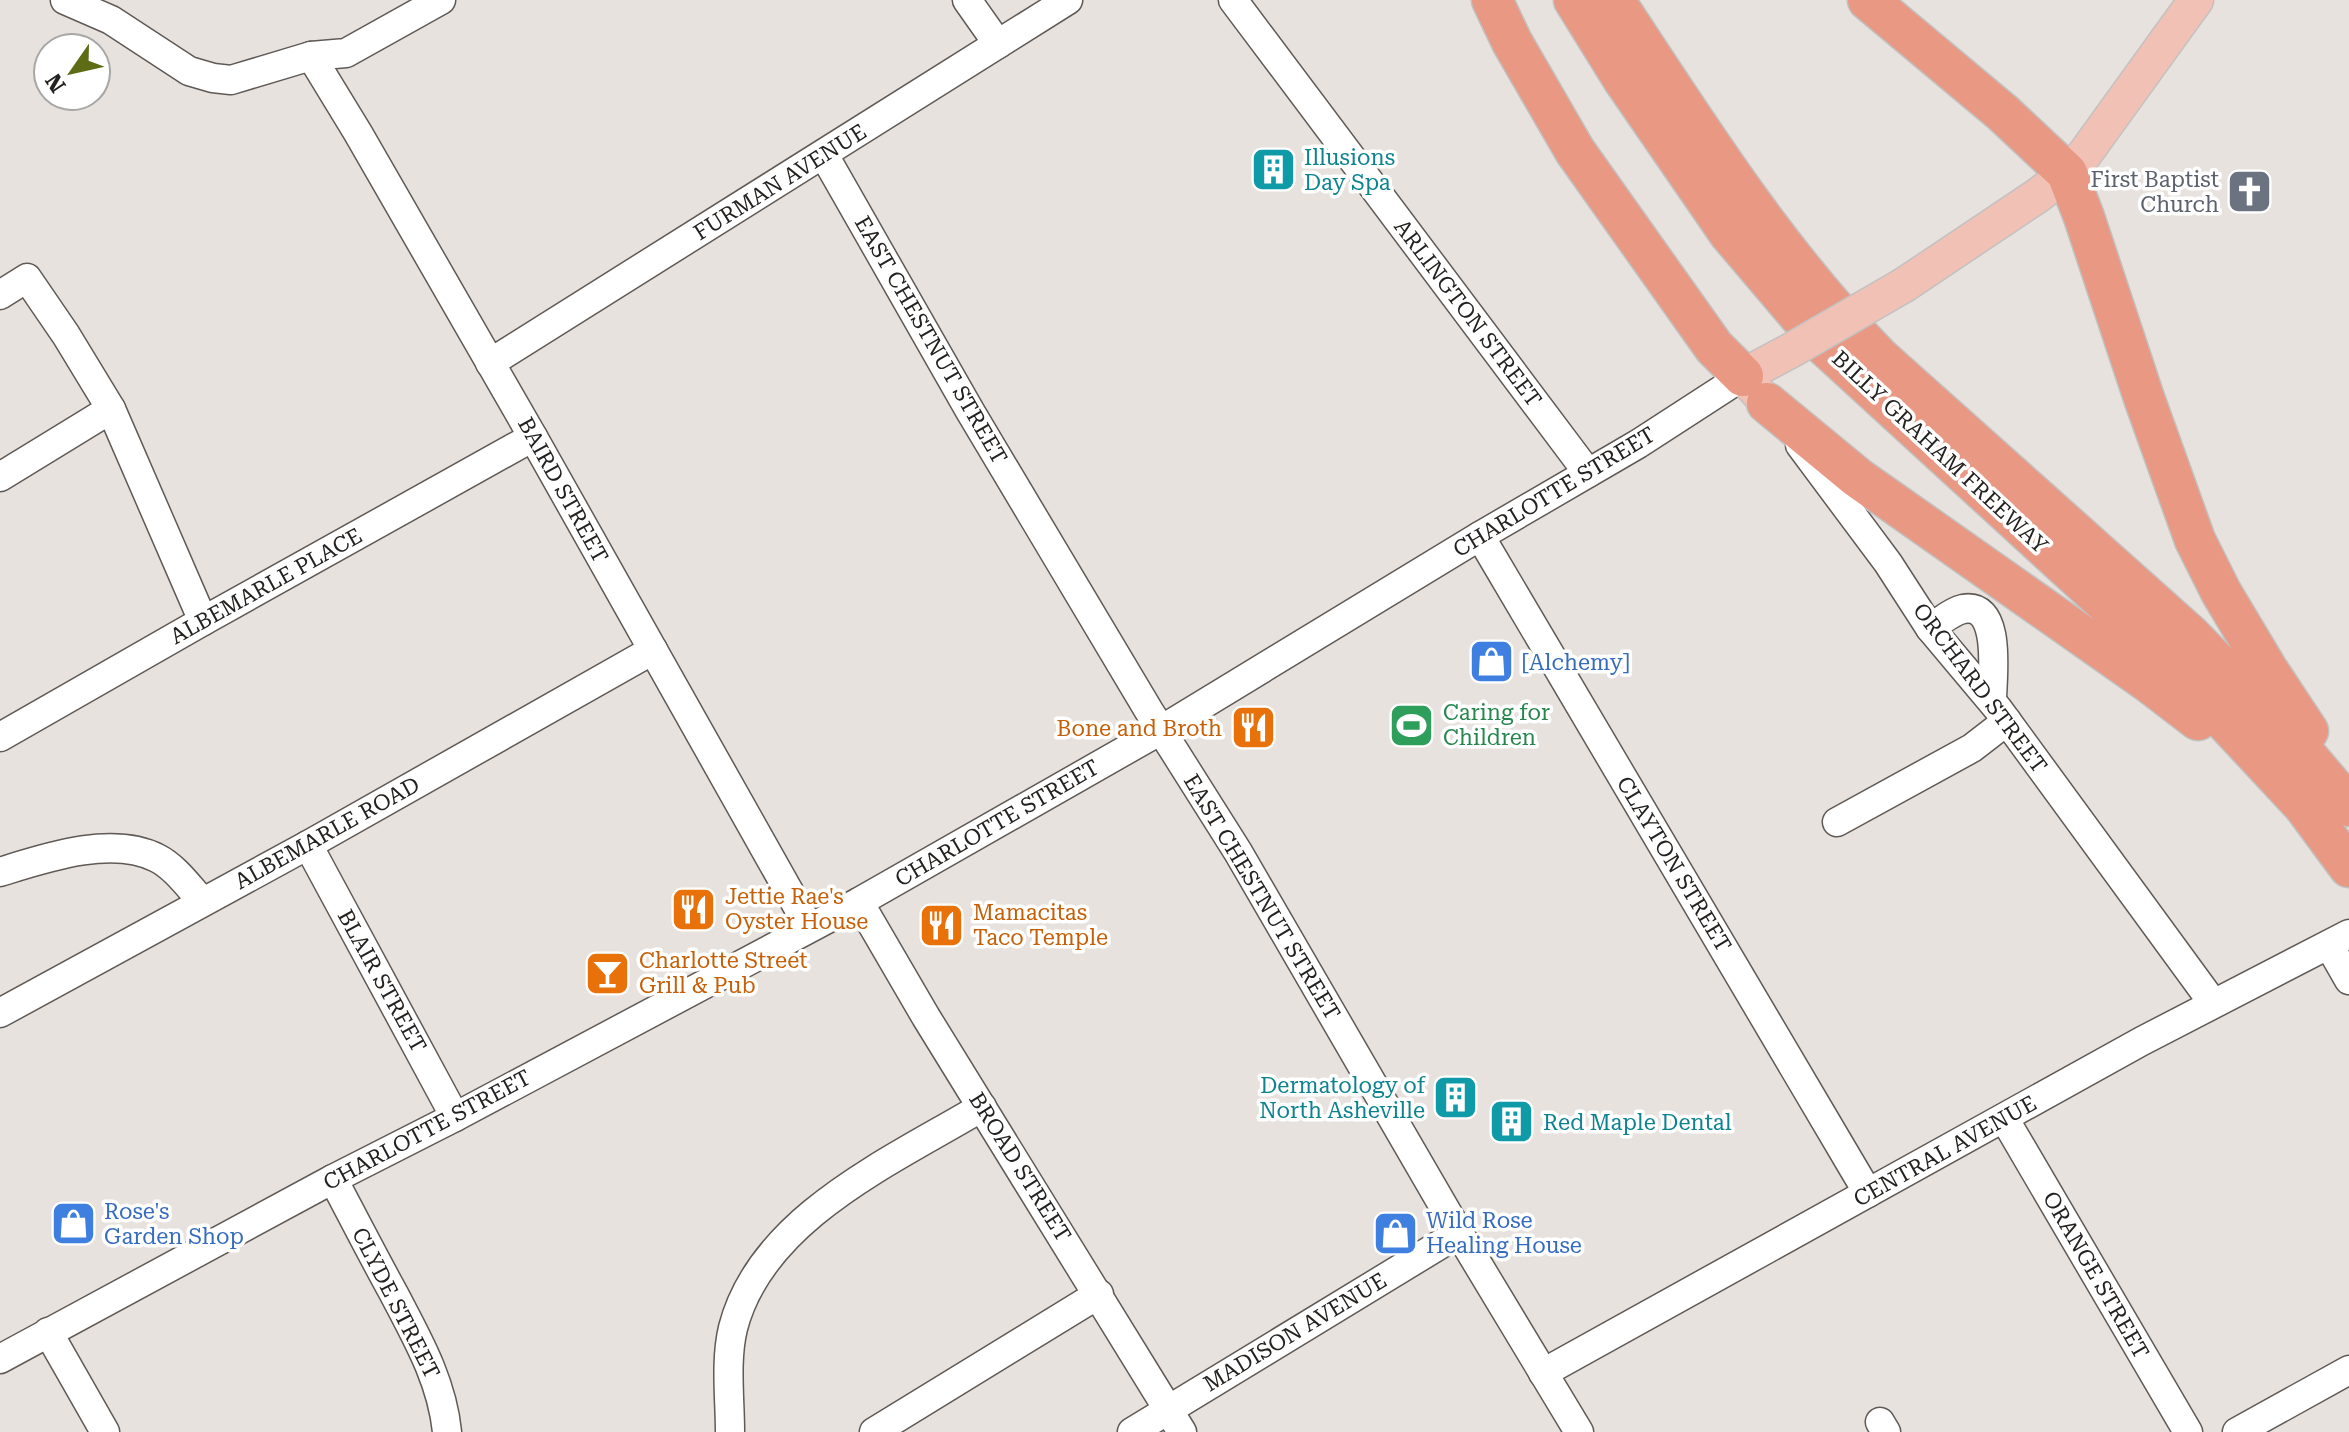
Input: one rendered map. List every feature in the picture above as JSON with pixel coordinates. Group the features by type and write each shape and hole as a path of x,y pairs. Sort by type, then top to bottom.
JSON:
{"highway":[{"path":"1492,0 1512,42 1575,151 1714,347 1755,389 1858,478 2151,684 2304,806"},
{"name":"BILLY GRAHAM FREEWAY","path":"1574,0 1623,79 1729,233 1825,346 2169,661 2304,806 2344,859"},
{"name":"BILLY GRAHAM FREEWAY","path":"1614,0 1757,213 1813,286 1851,328 1880,358 2190,635 2293,740 2347,804"},
{"path":"1868,0 2003,113 2067,173 2195,540 2221,592 2305,725 2347,804"}],"main road":[{"name":"CHARLOTTE STREET","path":"1755,389 1790,351 1904,285 2067,173 2084,155 2196,0"}],"street":[{"path":"65,0 111,20 189,71 231,80 311,56 346,53 441,0"},
{"path":"967,0 998,44"},
{"name":"FURMAN AVENUE","path":"490,363 1068,0"},
{"name":"ARLINGTON STREET","path":"1233,0 1588,473"},
{"name":"BAIRD STREET","path":"311,56 533,437 809,927"},
{"name":"EAST CHESTNUT STREET","path":"824,155 970,411 1161,730 1238,852 1459,1233 1579,1432"},
{"path":"0,295 27,278 66,335 111,409 203,621"},
{"name":"CHARLOTTE STREET","path":"0,1359 333,1179 859,902 1161,730 1638,444 1755,389"},
{"name":"ORCHARD STREET","path":"1755,389 1888,563 1930,628 1999,711 2213,1003"},
{"path":"0,477 111,409"},
{"name":"ALBEMARLE PLACE","path":"0,737 533,437"},
{"name":"CLAYTON STREET","path":"1480,536 1868,1193"},
{"path":"1837,822 1972,748 1999,711 1994,643 1989,625 1981,614 1973,609 1963,609 1949,614 1930,628"},
{"name":"ALBEMARLE ROAD","path":"0,1013 308,845 653,650"},
{"name":"BLAIR STREET","path":"308,845 455,1117"},
{"path":"0,872 86,851 131,849 159,859 202,901"},
{"name":"BROAD STREET","path":"859,902 1175,1421"},
{"path":"2339,940 2349,980"},
{"name":"CENTRAL AVENUE","path":"1543,1373 2213,1003 2339,940"},
{"path":"730,1432 732,1331 743,1299 774,1250 794,1228 825,1203 982,1107"},
{"name":"ORANGE STREET","path":"2004,1118 2188,1432"},
{"name":"CLYDE STREET","path":"333,1179 417,1337 438,1389 447,1432"},
{"name":"MADISON AVENUE","path":"1132,1432 1175,1421 1459,1233"},
{"path":"874,1432 1099,1294"},
{"path":"48,1332 105,1432"},
{"path":"2237,1432 2349,1370"}],"place":[{"name":"Illusions Day Spa","path":"1273,170"},
{"name":"First Baptist Church","path":"2250,192"},
{"name":"[Alchemy]","path":"1491,662"},
{"name":"Caring for Children","path":"1412,725"},
{"name":"Bone and Broth","path":"1253,728"},
{"name":"Jettie Rae's Oyster House","path":"694,909"},
{"name":"Mamacitas Taco Temple","path":"942,925"},
{"name":"Charlotte Street Grill & Pub","path":"608,973"},
{"name":"Dermatology of North Asheville","path":"1456,1098"},
{"name":"Red Maple Dental","path":"1512,1122"},
{"name":"Rose's Garden Shop","path":"73,1224"},
{"name":"Wild Rose Healing House","path":"1395,1233"}]}
